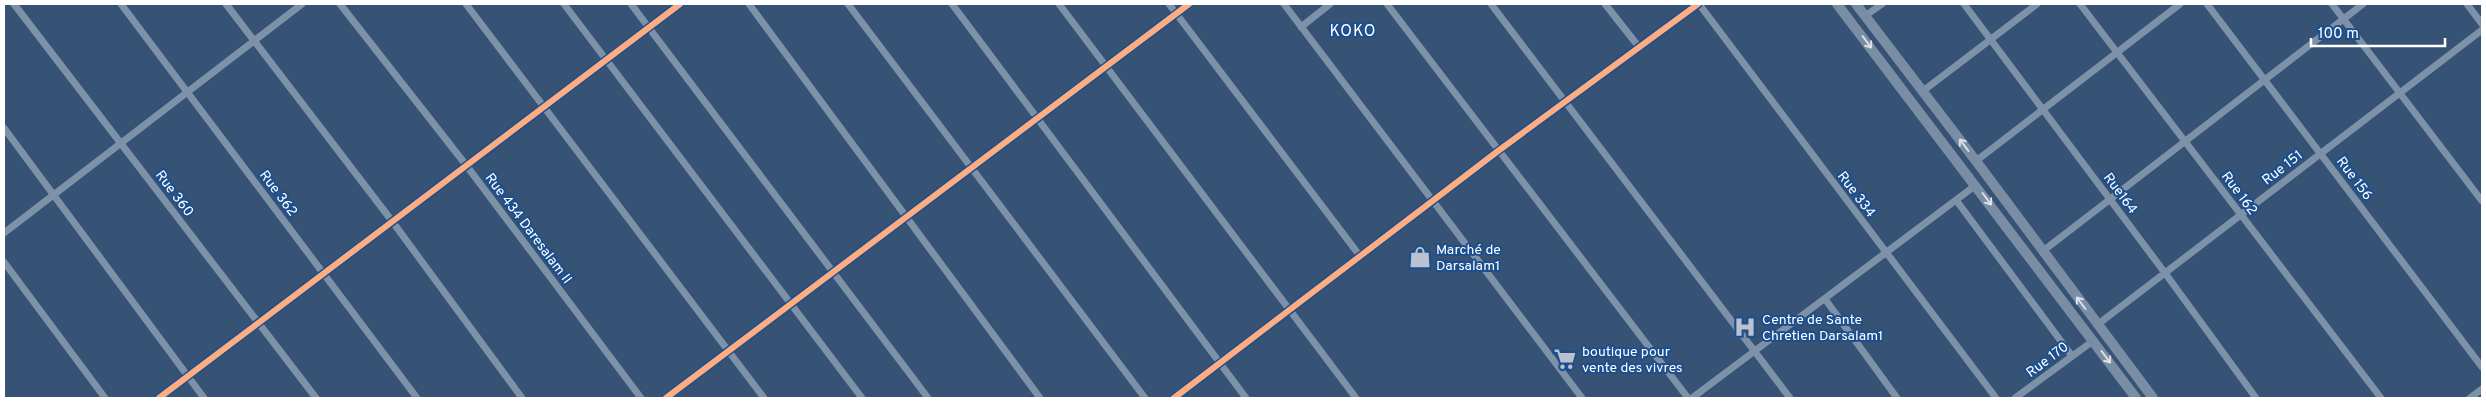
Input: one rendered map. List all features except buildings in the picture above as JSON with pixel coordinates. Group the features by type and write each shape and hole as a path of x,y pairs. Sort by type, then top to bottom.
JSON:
{"main road":[{"path":"1837,4 2136,398"},
{"path":"1856,4 1976,161 2152,398"}],"street":[{"name":"Rue 360","path":"14,4 316,398"},
{"name":"Rue 362","path":"121,4 417,398"},
{"path":"226,4 392,222 522,398"},
{"path":"4,233 302,4"},
{"name":"Rue 434 Daresalam II","path":"340,4 466,166 641,398"},
{"path":"466,4 764,398"},
{"path":"564,4 862,398"},
{"path":"631,4 928,398"},
{"path":"159,398 680,4"},
{"path":"749,4 1040,398"},
{"path":"848,4 1145,398"},
{"path":"952,4 1246,398"},
{"path":"1059,4 1356,398"},
{"path":"1169,4 1360,256"},
{"path":"666,398 1188,4"},
{"path":"1284,4 1582,398"},
{"path":"1302,27 1330,4"},
{"path":"1387,4 1688,398"},
{"path":"1491,4 1790,398"},
{"path":"1605,4 1639,47"},
{"path":"1174,398 1498,151 1698,4"},
{"name":"Rue 334","path":"1698,4 1996,398"},
{"path":"1865,16 1882,4"},
{"name":"Rue164","path":"1964,4 2256,398"},
{"path":"1923,91 2037,4"},
{"name":"Rue 162","path":"2080,4 2380,398"},
{"path":"1976,161 2180,4"},
{"name":"Rue 156","path":"2207,4 2482,367"},
{"path":"2332,4 2482,200"},
{"path":"2043,251 2363,4"},
{"path":"2467,4 2482,24"},
{"name":"Rue 151","path":"2097,325 2482,30"},
{"path":"4,128 204,398"},
{"path":"1692,398 1976,185"},
{"path":"1956,200 2072,356"},
{"path":"4,262 105,398"},
{"path":"1825,298 1897,398"},
{"name":"Rue 170","path":"2015,398 2093,341"},
{"path":"2470,398 2482,389"}],"cycle path":[{"path":"159,398 680,4"},
{"path":"666,398 1189,4"},
{"path":"1174,398 1498,151 1698,4"}],"place":[{"name":"Marché de Darsalam1","path":"1420,257"},
{"name":"Centre de Sante Chretien Darsalam1","path":"1745,327"},
{"name":"boutique pour vente des vivres","path":"1565,359"}],"district":[{"name":"KOKO","path":"1353,30"}]}
